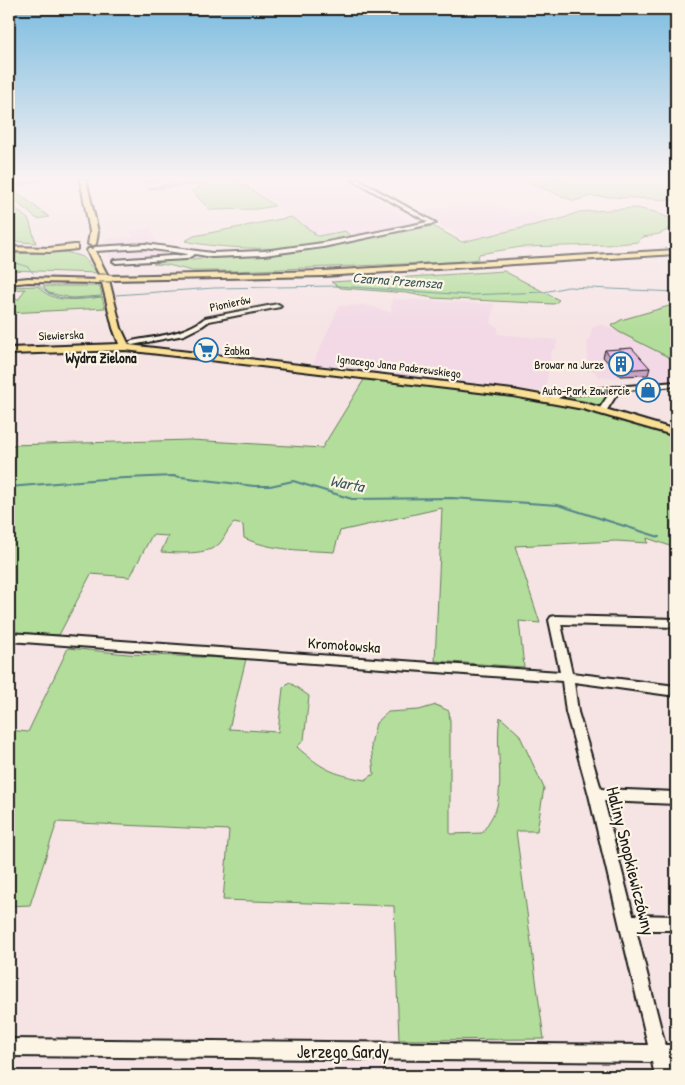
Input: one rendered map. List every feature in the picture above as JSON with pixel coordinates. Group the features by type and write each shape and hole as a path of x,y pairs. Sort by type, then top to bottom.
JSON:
{"main road":[{"path":"94,230 91,248 105,280 117,328 128,345"},
{"path":"9,251 91,248"},
{"path":"9,279 105,280 319,274 676,254"},
{"path":"9,279 105,280"},
{"path":"114,343 117,328"},
{"name":"Ignacego Jana Paderewskiego","path":"114,343 553,399 602,410 676,433"},
{"name":"Siewierska","path":"9,350 92,347 114,343"}],"street":[{"path":"91,248 151,246 221,256 282,251 397,230"},
{"path":"116,261 186,257 194,253"},
{"name":"Pionierów","path":"128,345 187,331 197,327 206,319 278,306"},
{"path":"553,399 567,393 676,384"},
{"path":"602,410 614,394 612,389"},
{"name":"Haliny Snopkiewiczówny","path":"664,1076 596,795 572,712 568,677 556,620 676,622"},
{"name":"Kromołowska","path":"9,637 568,677 676,691"},
{"path":"596,795 676,798"},
{"path":"627,922 676,923"},
{"name":"Jerzego Gardy","path":"9,1048 676,1054"}],"shaded area":[{"path":"131,230 152,230 156,244 106,245 104,239 133,237"},
{"path":"309,230 397,230 328,243"},
{"path":"449,230 513,230 466,240 457,236 459,235"},
{"path":"108,249 161,250 165,256 110,259"},
{"path":"392,299 494,304 491,324 498,327 497,334 557,340 556,349 552,349 545,392 313,364 339,306 365,305 391,312"},
{"path":"602,324 676,362 676,382 657,384 652,376 598,377 594,371 587,371 588,340 592,328"}],"green space":[{"path":"9,230 32,230 36,243 9,241"},
{"path":"227,230 310,230 315,233 313,234 318,236 345,231 352,237 318,246 245,248 185,241 194,236"},
{"path":"412,230 440,230 462,242 515,230 668,230 659,234 643,237 638,242 606,245 521,247 479,254 478,259 452,262 233,271 192,271 168,265 153,264 164,261 286,252"},
{"path":"66,252 83,257 97,273 9,270 9,254"},
{"path":"504,271 559,300 554,304 433,298 407,293 341,288 331,282"},
{"path":"38,286 51,296 59,298 102,297 105,308 9,313 9,299 19,299 25,289 9,290 9,287"},
{"path":"43,286 100,286 102,296 72,298 48,293"},
{"path":"676,304 676,361 611,326 621,320"},
{"path":"365,378 534,398 603,414 676,437 676,548 647,538 648,543 616,541 515,546 540,623 519,621 524,667 435,661 442,508 340,531 334,552 288,549 255,542 244,538 243,525 234,523 220,543 215,547 200,552 161,552 168,536 152,535 130,577 91,574 59,635 9,632 9,445 191,440 322,448"},
{"path":"596,392 607,395 600,406 561,397"},
{"path":"68,648 128,654 246,659 229,729 278,732 283,688 289,682 309,696 304,740 297,747 328,770 365,780 374,774 371,744 376,723 388,712 419,710 436,705 449,711 450,834 482,833 496,809 500,784 498,739 500,717 519,734 544,788 537,831 516,831 544,1039 399,1040 394,906 223,900 229,830 57,822 30,905 9,906 9,730 28,732"}],"building":[{"path":"632,348 650,368 622,370 605,350"}],"waterway":[{"name":"Czarna Przemsza","path":"9,261 28,267 33,273"},
{"name":"Czarna Przemsza","path":"38,284 44,290 59,297 74,299 99,297"},
{"name":"Czarna Przemsza","path":"116,295 214,288 338,286 468,295 544,292 568,287 676,292"},
{"name":"Warta","path":"9,487 103,479 173,476 254,486 270,486 293,481 352,499 452,498 558,505 659,537"}],"place":[{"name":"Żabka","path":"206,350"},
{"name":"Browar na Jurze","path":"621,364"},
{"name":"Auto-Park Zawiercie","path":"648,390"}],"district":[{"name":"Wydra Zielona","path":"101,357"}]}
